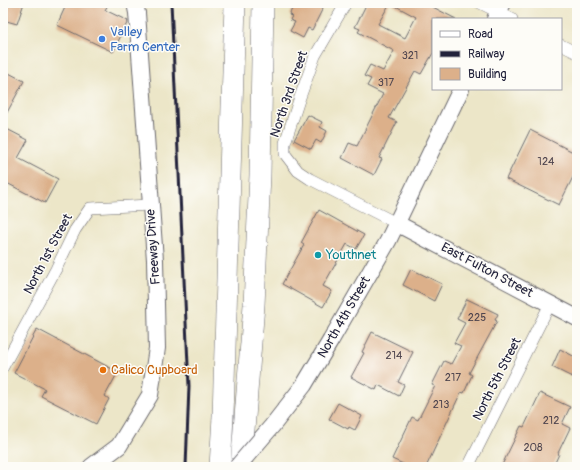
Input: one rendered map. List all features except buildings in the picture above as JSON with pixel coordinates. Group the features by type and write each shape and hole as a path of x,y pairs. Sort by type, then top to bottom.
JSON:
{"highway":[{"path":"220,467 224,409 235,3"},
{"path":"241,467 254,305 260,175 263,3"}],"street":[{"name":"Freeway Drive","path":"91,467 119,446 150,395 158,348 155,260 137,13 135,3"},
{"name":"North 3rd Street","path":"346,3 315,56 285,143 285,154 298,171 304,175 396,223"},
{"path":"480,3 502,13"},
{"path":"562,46 577,53"},
{"name":"North 4th Street","path":"237,467 304,385 331,340 388,241 461,90"},
{"name":"North 1st Street","path":"3,367 46,288 75,230 90,208 150,205"},
{"name":"East Fulton Street","path":"396,223 577,318"},
{"name":"North 5th Street","path":"468,467 550,304"}],"railway":[{"path":"171,3 189,386 186,467"}],"place":[{"name":"Valley Farm Center","path":"102,39"},
{"name":"Youthnet","path":"318,255"},
{"name":"Calico Cupboard","path":"103,370"}]}
